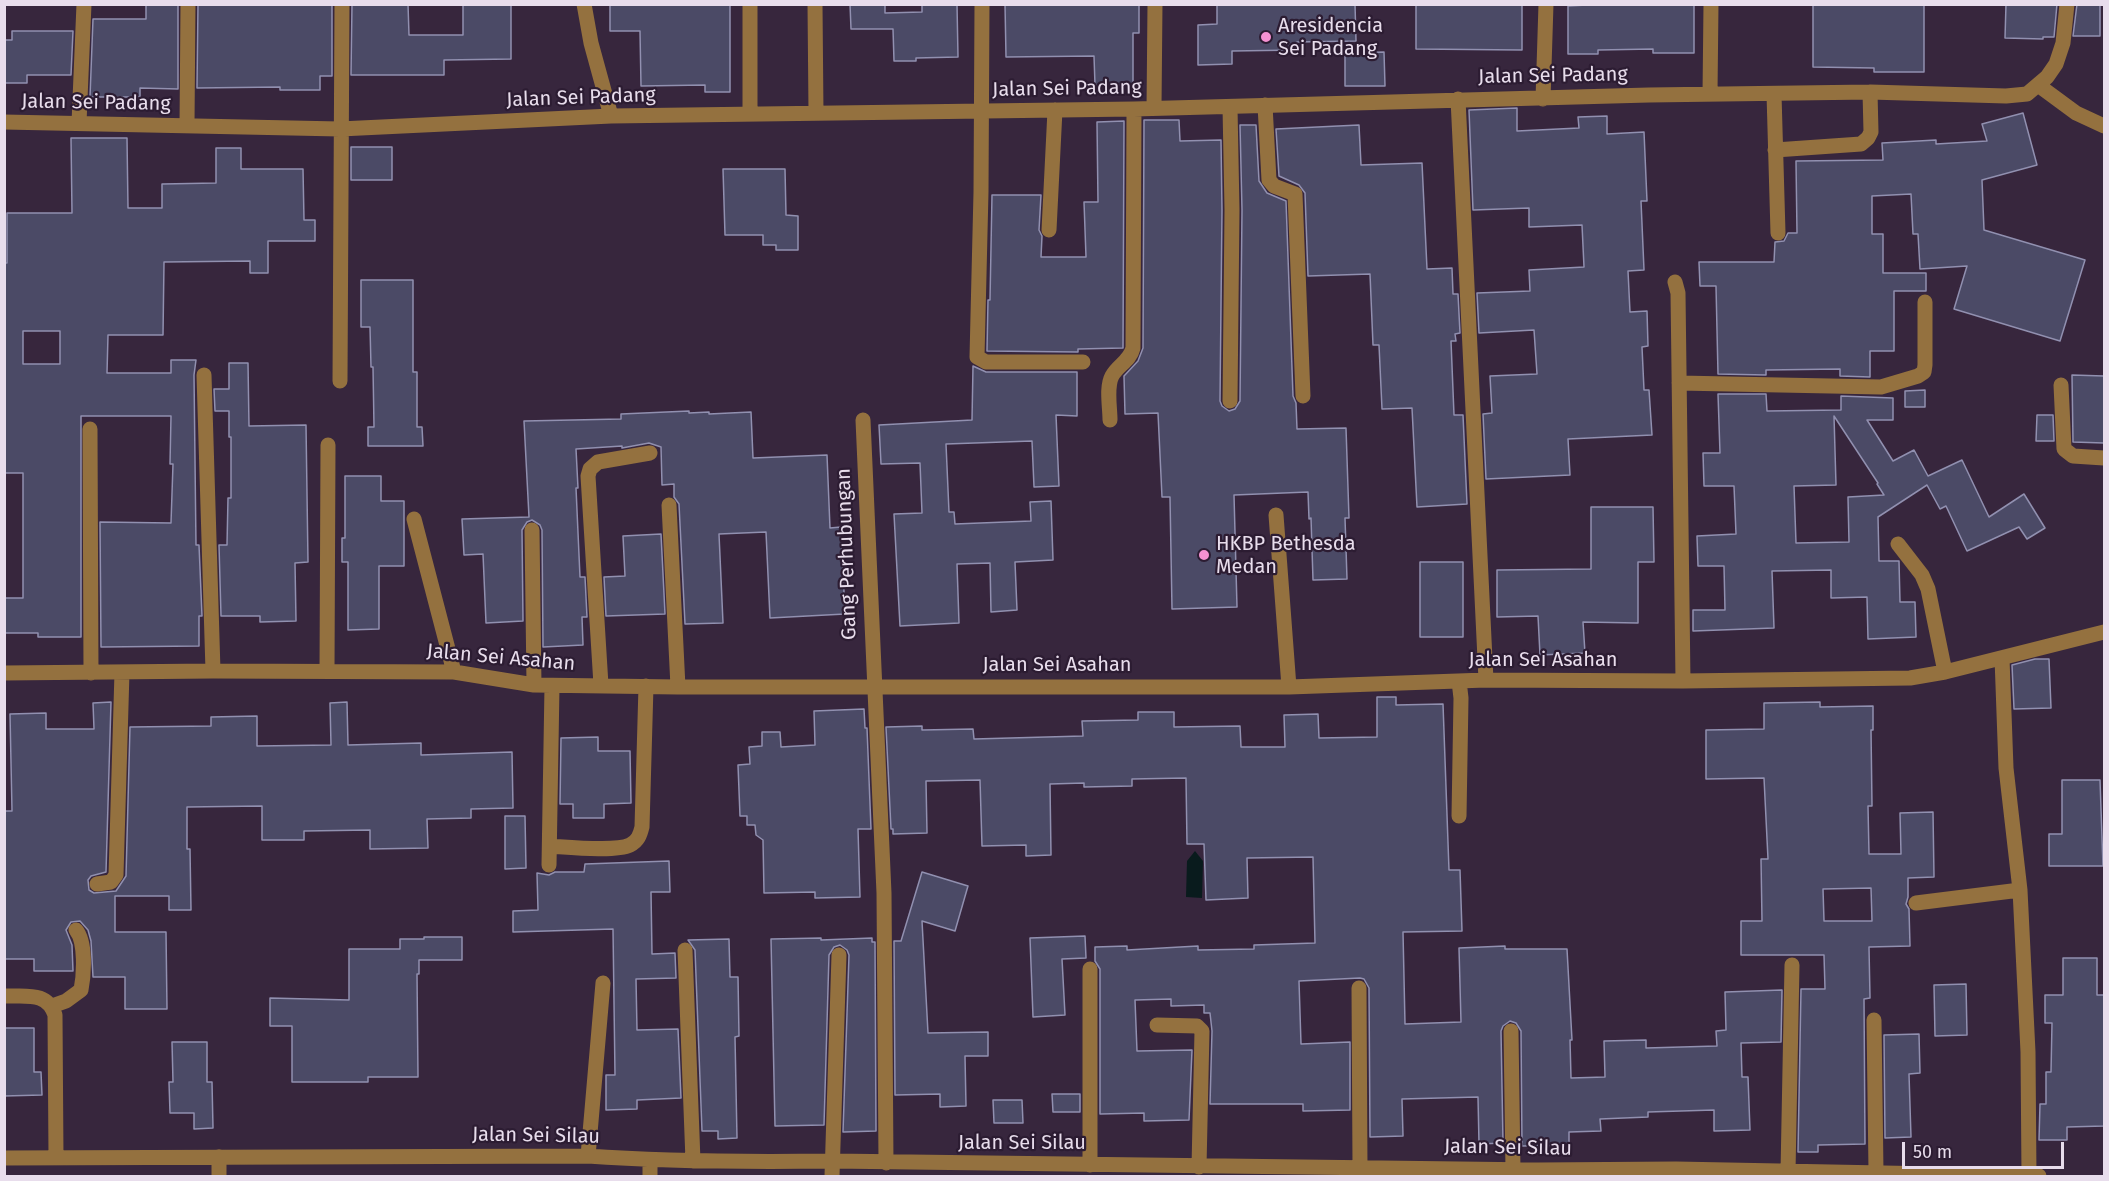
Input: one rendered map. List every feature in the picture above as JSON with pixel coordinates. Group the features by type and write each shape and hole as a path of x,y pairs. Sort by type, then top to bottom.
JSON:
{"street":[{"path":"79,123 84,4"},
{"path":"187,126 188,4"},
{"path":"340,381 342,4"},
{"path":"584,4 591,43 611,116"},
{"path":"750,4 750,114"},
{"path":"815,4 816,113"},
{"path":"982,4 977,357 986,362 1083,362"},
{"path":"1154,108 1155,4"},
{"path":"1543,99 1546,4"},
{"path":"1710,94 1711,4"},
{"path":"2067,4 2063,44 2056,64 2033,90 2104,126"},
{"name":"Jalan Sei Padang","path":"4,122 340,129 611,116 1134,109 1458,99 1774,93 1870,92 2006,96 2033,90"},
{"path":"1775,150 1861,144 1871,132 1870,92"},
{"path":"1774,93 1778,233"},
{"path":"1458,99 1486,680"},
{"path":"1264,105 1269,180 1274,186 1295,194 1303,396"},
{"path":"1230,107 1232,210 1230,400"},
{"path":"1110,420 1110,380 1116,370 1129,358 1132,348 1134,109"},
{"path":"1049,230 1055,110"},
{"path":"1675,282 1678,293 1683,681"},
{"path":"1679,383 1881,387 1918,376 1924,372 1926,365 1926,302"},
{"path":"204,375 213,671"},
{"path":"2061,385 2064,449 2073,456 2104,458"},
{"name":"Gang Perhubungan","path":"863,420 884,893 886,1163"},
{"path":"90,429 91,673"},
{"path":"327,671 328,445"},
{"path":"601,685 588,476 590,469 598,462 650,453"},
{"path":"669,505 678,687"},
{"path":"1276,515 1289,687"},
{"path":"414,519 454,672"},
{"path":"532,530 534,685"},
{"path":"1898,544 1922,575 1928,589 1945,672"},
{"name":"Jalan Sei Asahan","path":"4,673 454,672 534,685 678,687 1289,687 1486,680 1683,681 1910,678 1945,672 2104,632"},
{"path":"2002,658 2006,768 2020,890 2032,1176"},
{"path":"97,884 111,882 116,875 123,672"},
{"path":"1459,681 1461,698 1460,816"},
{"path":"549,865 552,686"},
{"path":"549,846 623,848 640,837 646,686"},
{"path":"1916,903 2020,890"},
{"path":"52,1006 66,1001 81,990 82,941 76,930"},
{"path":"685,950 693,1161"},
{"path":"832,1169 840,955"},
{"path":"1788,1172 1792,965"},
{"path":"1090,969 1090,1164"},
{"path":"588,1156 603,983"},
{"path":"1359,987 1360,1167"},
{"path":"4,996 38,997 46,1000 52,1006 55,1015 57,1157"},
{"path":"1874,1020 1876,1172"},
{"path":"1157,1025 1197,1026 1202,1031 1199,1167"},
{"path":"1511,1031 1513,1170"},
{"name":"Jalan Sei Silau","path":"4,1158 588,1156 693,1161 742,1169 832,1169 886,1163 945,1170 1090,1164 1513,1170 1538,1173 1876,1172 2032,1176"},
{"path":"219,1157 219,1176"},
{"path":"650,1160 651,1176"}],"shaded area":[{"path":"1195,851 1203,861 1202,898 1186,897 1187,861"}],"building":[{"path":"146,4 178,4 178,89 140,88 140,97 90,97 93,19 146,19"},
{"path":"198,4 332,4 332,76 320,76 320,90 280,90 280,87 197,88"},
{"path":"352,4 408,4 409,35 463,35 463,4 511,4 511,59 444,60 444,75 351,75"},
{"path":"610,4 730,4 730,92 705,92 705,85 641,86 640,31 610,31"},
{"path":"850,4 885,4 885,13 922,12 922,4 957,4 958,57 894,61 893,29 851,29"},
{"path":"1005,4 1139,4 1139,33 1133,33 1133,85 1095,85 1094,56 1006,57"},
{"path":"1217,4 1355,4 1356,41 1297,42 1297,50 1232,51 1232,64 1198,65 1198,25 1217,24"},
{"path":"1416,4 1522,4 1522,50 1416,49"},
{"path":"1694,4 1694,53 1653,53 1653,49 1598,50 1598,54 1568,54 1568,6"},
{"path":"1813,4 1924,4 1924,72 1874,72 1874,68 1813,67"},
{"path":"2006,4 2057,4 2054,37 2005,38"},
{"path":"2077,4 2100,4 2100,36 2073,36"},
{"path":"12,31 73,31 71,75 27,75 27,83 4,83 4,40 12,40"},
{"path":"1384,52 1385,86 1345,86 1345,53"},
{"path":"1517,108 1517,131 1579,128 1578,117 1607,116 1607,134 1644,132 1647,201 1641,201 1644,270 1628,271 1630,312 1647,311 1648,346 1642,347 1644,390 1649,390 1652,435 1568,439 1570,475 1486,479 1483,414 1492,413 1490,376 1537,374 1534,330 1479,333 1477,293 1530,291 1529,270 1584,267 1582,225 1529,227 1529,208 1473,210 1469,110"},
{"path":"2023,113 2037,165 1982,180 1984,230 2085,260 2060,341 1954,309 1967,266 1920,269 1918,234 1913,234 1911,194 1872,196 1872,234 1883,234 1883,273 1926,273 1926,291 1894,291 1894,351 1870,351 1870,377 1840,376 1840,369 1766,370 1766,375 1718,374 1716,286 1700,286 1699,262 1774,262 1775,242 1784,241 1788,233 1797,233 1796,161 1883,160 1882,143 1936,140 1936,144 1987,141 1982,124"},
{"path":"1144,120 1179,120 1180,141 1221,140 1220,401 1222,406 1229,411 1235,409 1240,401 1242,210 1240,125 1256,125 1259,181 1267,193 1286,201 1293,396 1296,403 1297,429 1346,428 1349,518 1345,518 1347,579 1313,580 1308,492 1234,495 1237,607 1172,609 1170,497 1162,497 1158,413 1125,414 1124,376 1138,361 1143,348"},
{"path":"1124,121 1123,348 1078,349 1078,352 987,351 992,195 1041,195 1039,230 1042,236 1041,257 1086,257 1084,202 1098,202 1097,122"},
{"path":"1359,125 1361,165 1422,163 1427,269 1452,268 1453,294 1458,294 1460,333 1455,334 1456,341 1451,341 1454,415 1463,415 1467,504 1417,507 1412,408 1382,409 1379,345 1373,345 1370,274 1308,276 1305,193 1299,185 1279,176 1276,129"},
{"path":"71,138 127,138 128,208 162,208 162,184 216,183 216,148 241,148 241,169 303,169 304,220 315,220 315,241 268,241 268,273 250,273 250,261 164,262 163,335 108,335 107,373 171,373 171,360 196,360 194,375 196,545 199,545 202,616 199,616 199,646 101,647 100,522 171,523 173,464 170,464 171,416 81,416 81,637 38,637 38,633 4,633 4,598 23,598 23,473 4,473 4,304 7,213 72,213","holes":["23,331 60,331 60,364 23,364"]},
{"path":"351,147 392,147 392,180 351,180"},
{"path":"723,169 785,169 786,215 798,216 798,250 776,250 776,245 763,245 763,235 725,235"},
{"path":"361,280 413,280 413,372 417,372 417,427 422,427 423,446 368,446 368,427 374,427 373,367 371,367 370,327 361,327"},
{"path":"229,363 248,363 249,426 306,425 308,562 295,563 296,621 260,622 260,616 221,616 219,545 227,545 228,498 231,498 231,437 229,437 229,411 215,411 214,389 229,389"},
{"path":"973,366 986,372 1077,372 1077,416 1056,415 1059,486 1034,487 1032,441 946,444 949,512 954,512 955,524 1031,521 1030,502 1051,501 1053,560 1015,562 1017,610 991,612 990,563 957,564 959,623 900,626 894,514 922,513 920,463 881,464 879,425 972,420"},
{"path":"2072,375 2104,376 2104,443 2073,442"},
{"path":"1925,390 1925,407 1905,407 1905,391"},
{"path":"1718,394 1766,394 1767,411 1841,410 1841,396 1893,398 1893,420 1867,420 1893,461 1914,450 1928,476 1962,460 1989,517 2024,494 2045,528 2027,539 2019,527 1967,551 1946,506 1940,509 1927,485 1878,517 1879,561 1899,561 1900,602 1915,602 1916,637 1868,639 1867,597 1831,598 1831,570 1772,571 1774,628 1693,631 1693,610 1725,610 1724,566 1698,566 1697,536 1736,534 1734,486 1704,486 1703,453 1720,453","holes":["1834,416 1884,495 1848,497 1849,542 1796,543 1794,486 1836,485"]},
{"path":"689,411 689,413 709,412 709,414 751,412 753,458 827,455 830,528 841,527 845,614 770,618 766,532 719,534 723,623 685,624 679,504 674,497 674,484 662,485 661,447 649,443 622,448 622,446 576,449 580,577 585,577 587,617 582,617 583,645 543,647 542,530 540,525 532,520 527,522 522,530 523,621 486,623 483,554 464,555 462,519 529,517 524,421 621,419 621,414"},
{"path":"2037,415 2053,415 2054,441 2036,441"},
{"path":"345,476 381,476 381,501 404,501 404,566 379,566 379,629 348,630 348,562 342,562 342,538 345,538"},
{"path":"1591,507 1653,507 1654,562 1638,562 1638,623 1583,622 1585,653 1540,655 1538,616 1497,617 1497,570 1591,569"},
{"path":"661,534 665,614 606,616 604,577 625,576 623,536"},
{"path":"1420,562 1463,562 1463,637 1420,637"},
{"path":"2035,659 2049,659 2051,708 2014,709 2012,665"},
{"path":"1377,697 1396,697 1396,705 1443,704 1449,870 1460,870 1462,931 1403,932 1405,1024 1461,1022 1459,948 1505,946 1505,949 1567,949 1572,1040 1570,1040 1571,1078 1605,1077 1604,1041 1646,1040 1646,1048 1717,1046 1716,1031 1726,1030 1725,992 1782,990 1781,1042 1741,1043 1742,1077 1748,1077 1750,1130 1714,1131 1714,1110 1648,1112 1648,1117 1600,1119 1601,1131 1569,1132 1569,1145 1522,1146 1521,1031 1516,1023 1510,1021 1503,1026 1501,1031 1503,1143 1479,1144 1478,1097 1402,1099 1403,1136 1370,1137 1369,988 1364,979 1360,978 1299,981 1301,1044 1350,1042 1350,1110 1303,1111 1303,1104 1210,1104 1212,1031 1210,1013 1204,1013 1204,1005 1171,1006 1171,999 1135,1000 1137,1051 1192,1050 1189,1120 1144,1121 1144,1113 1100,1114 1100,969 1095,961 1095,947 1127,946 1127,950 1198,946 1198,950 1254,949 1254,945 1315,943 1313,857 1247,858 1248,898 1206,900 1204,844 1187,844 1186,778 1132,779 1132,786 1084,787 1084,783 1050,784 1051,855 1026,856 1026,845 982,846 980,780 926,781 927,833 893,834 893,829 891,829 886,727 922,726 922,730 973,729 974,739 1083,736 1082,721 1138,720 1138,712 1174,712 1174,727 1240,726 1241,747 1285,747 1284,715 1318,714 1319,738 1377,737"},
{"path":"111,702 106,872 91,876 88,880 89,890 94,893 116,891 126,876 130,727 211,726 211,717 257,716 257,746 331,745 330,703 347,702 348,745 421,743 421,755 512,752 513,808 471,809 471,818 427,819 428,848 370,849 370,830 304,831 304,840 262,840 262,806 187,807 191,910 169,910 169,896 115,896 115,932 166,932 167,1009 125,1009 125,977 93,977 91,941 88,930 80,921 71,922 66,930 72,945 73,971 34,971 34,959 4,959 4,811 12,811 10,714 46,713 46,729 94,729 93,703"},
{"path":"1820,702 1820,707 1873,706 1872,806 1868,806 1869,854 1901,854 1900,813 1933,812 1934,877 1908,878 1906,904 1909,909 1910,946 1869,947 1870,998 1864,999 1865,1144 1818,1145 1818,1152 1798,1152 1801,989 1825,989 1824,955 1741,955 1741,921 1762,921 1761,859 1768,859 1764,778 1706,779 1706,730 1764,729 1764,703","holes":["1871,888 1872,921 1824,921 1823,889"]},
{"path":"864,709 865,728 867,728 871,829 858,829 860,897 815,898 815,892 764,893 763,840 756,835 755,825 747,825 747,816 740,816 738,765 750,764 749,747 762,746 762,732 780,732 781,747 815,745 814,711"},
{"path":"598,737 598,751 630,751 631,803 604,804 604,818 573,818 573,804 560,804 561,738"},
{"path":"2062,780 2100,780 2103,866 2049,866 2049,834 2062,834"},
{"path":"505,816 525,816 526,868 505,869"},
{"path":"669,861 670,892 651,892 652,954 675,953 676,978 636,979 637,1030 678,1029 681,1098 637,1100 637,1109 606,1110 606,1075 615,1075 613,929 513,932 513,911 538,910 537,873 549,875 555,872 584,872 585,864"},
{"path":"922,872 968,886 955,931 922,921 928,1033 988,1032 988,1056 965,1056 966,1106 940,1107 940,1094 895,1095 894,941 901,941"},
{"path":"1085,936 1086,958 1062,959 1065,1015 1033,1017 1030,938"},
{"path":"424,937 462,937 462,960 419,960 419,974 417,974 418,1077 368,1077 368,1082 292,1082 292,1026 270,1026 270,998 349,1000 349,949 400,949 400,939 424,939"},
{"path":"821,938 821,940 872,938 872,942 875,942 876,1131 843,1132 849,955 847,950 840,945 834,947 829,955 824,1125 775,1126 771,939"},
{"path":"729,939 730,977 738,977 739,1036 735,1037 737,1138 718,1139 718,1131 702,1131 695,950 688,940"},
{"path":"2063,958 2097,958 2097,995 2104,995 2104,1126 2067,1127 2067,1140 2039,1140 2040,1104 2046,1104 2046,1072 2051,1072 2052,1023 2045,1023 2045,995 2063,995"},
{"path":"1966,984 1967,1035 1935,1036 1934,985"},
{"path":"4,1028 34,1028 34,1072 41,1072 42,1095 4,1096"},
{"path":"1919,1034 1920,1073 1909,1074 1911,1137 1885,1138 1884,1035"},
{"path":"172,1042 207,1042 207,1082 212,1082 213,1128 194,1129 194,1113 170,1113 169,1082 173,1082"},
{"path":"1052,1094 1080,1094 1080,1112 1053,1112"},
{"path":"993,1100 1022,1100 1023,1123 994,1123"}],"place":[{"name":"Aresidencia Sei Padang","path":"1266,37"},
{"name":"HKBP Bethesda Medan","path":"1204,555"}]}
